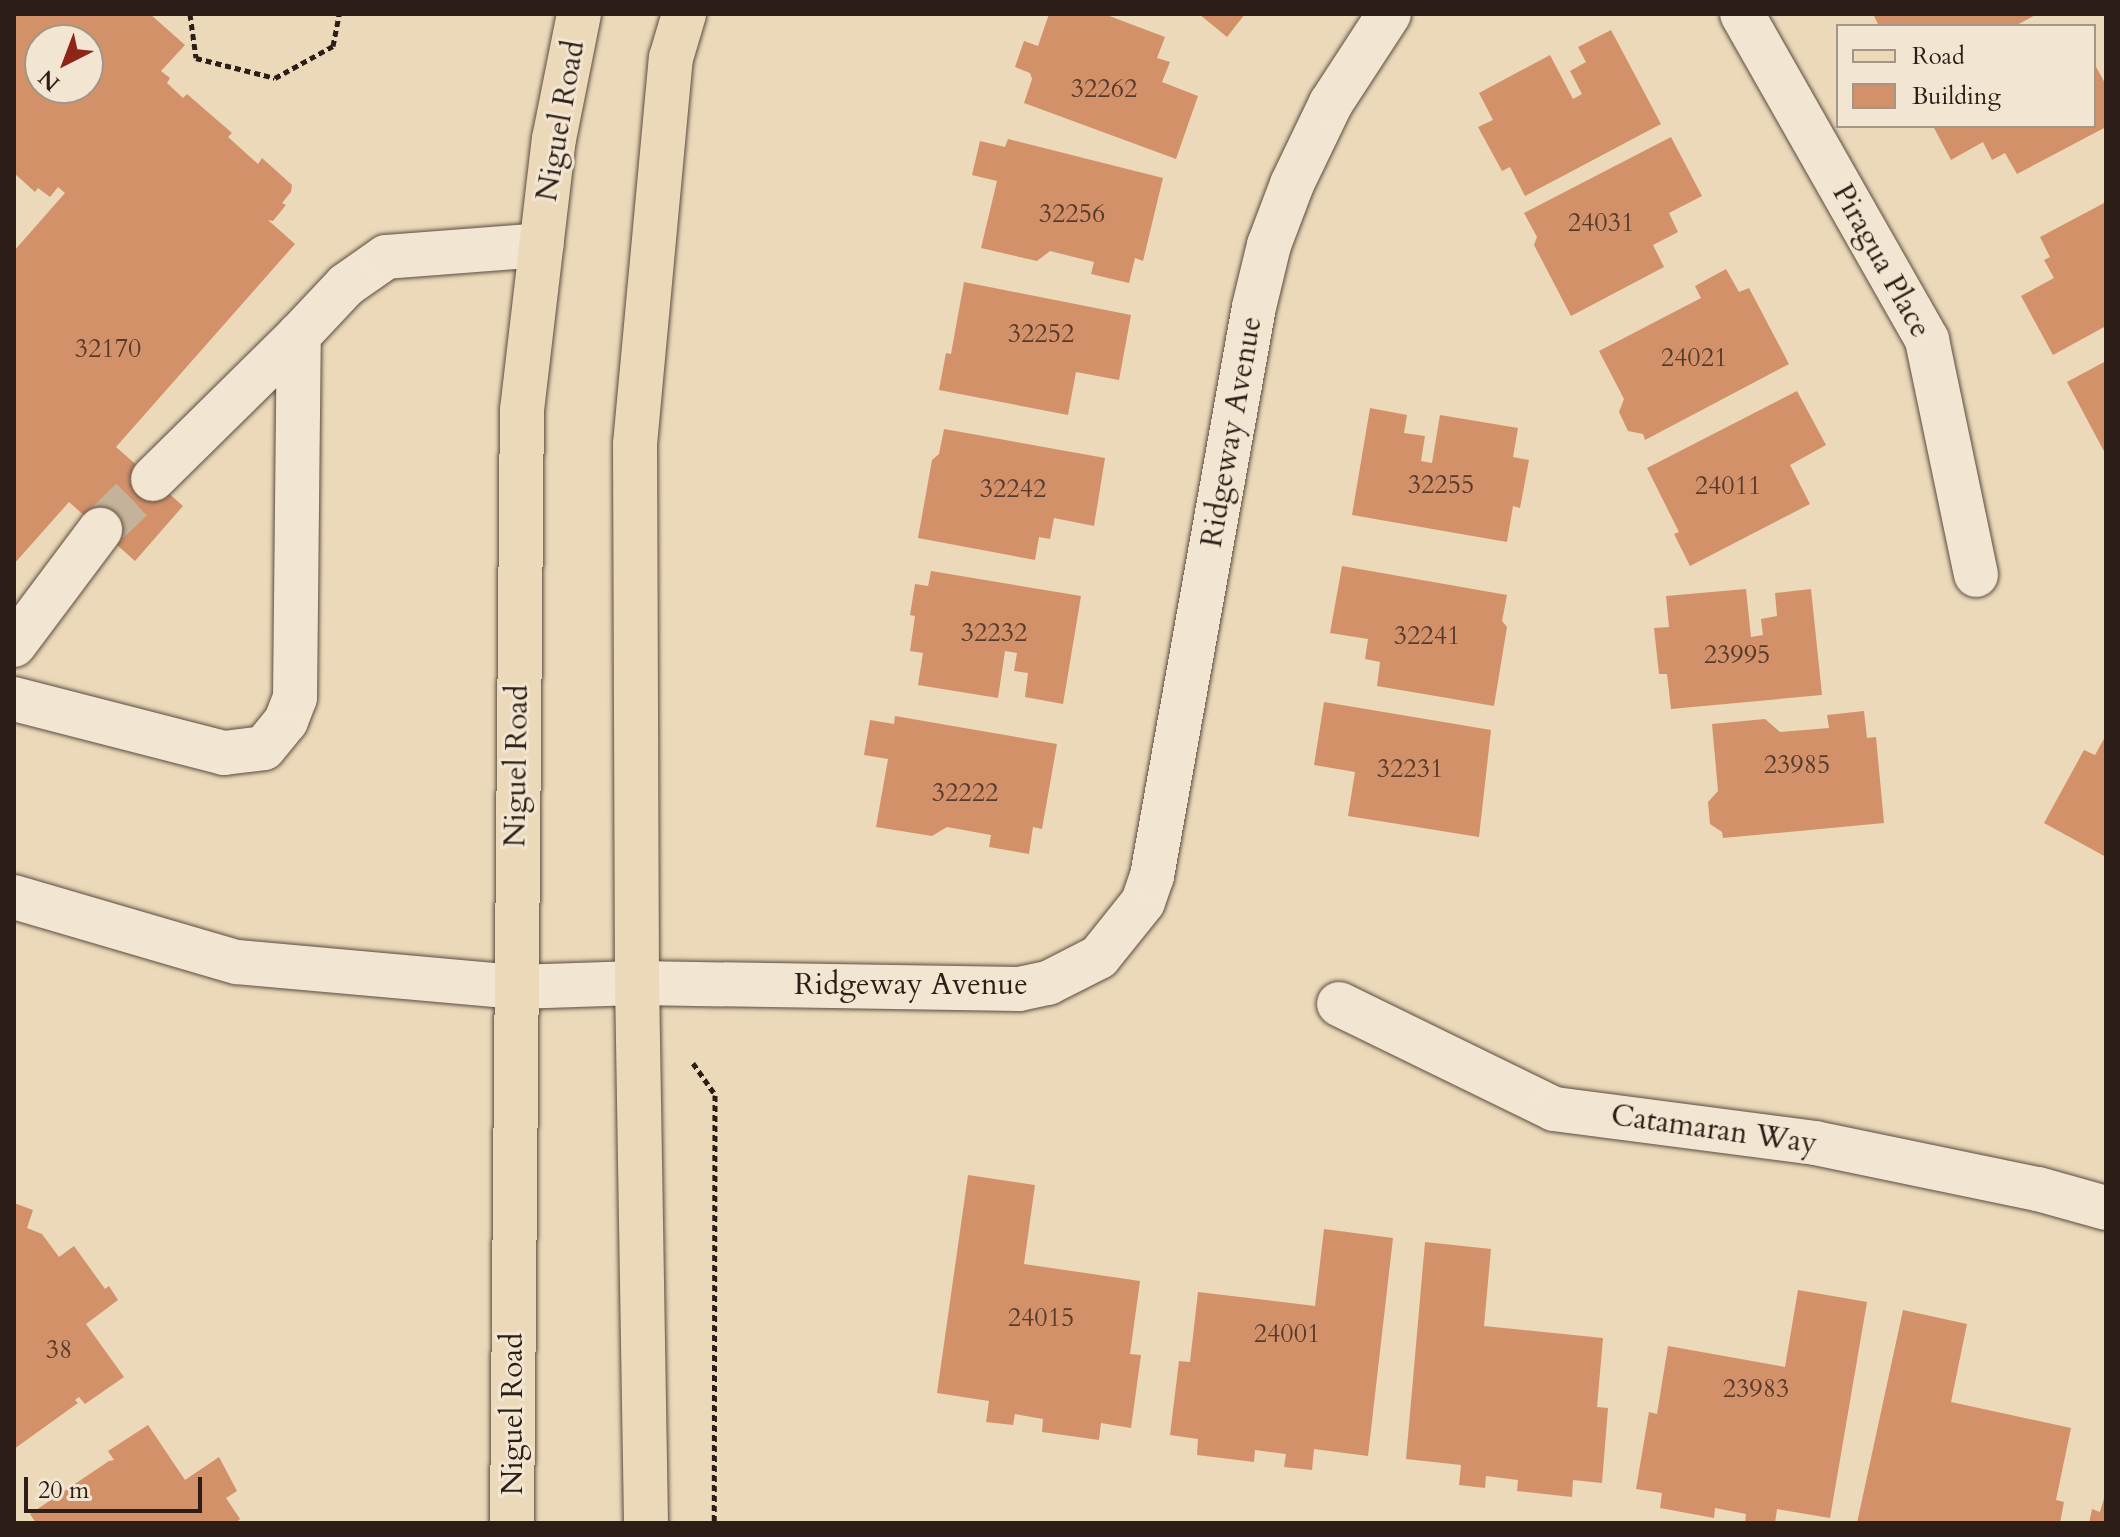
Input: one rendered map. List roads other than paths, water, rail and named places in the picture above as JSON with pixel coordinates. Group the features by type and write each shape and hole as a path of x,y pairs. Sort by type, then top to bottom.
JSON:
{"main road":[{"name":"Niguel Road","path":"512,1523 522,410 554,139 579,14"},
{"path":"646,1523 637,983 635,444 671,58 684,14"}],"street":[{"name":"Ridgeway Avenue","path":"14,897 237,962 515,987 637,983 1019,989 1074,972 1099,957 1119,936 1143,902 1152,876 1254,307 1269,245 1292,184 1331,103 1389,14"},
{"name":"Piragua Place","path":"1742,14 1927,340 1976,575"},
{"path":"153,479 346,285 386,257 542,245"},
{"path":"14,699 224,753 264,748 286,721 295,698 299,335"},
{"path":"14,645 100,530"},
{"name":"Catamaran Way","path":"1339,1004 1554,1109 1815,1143 2038,1189 2106,1208"}],"tunnel":[{"path":"100,530 153,479"}]}
